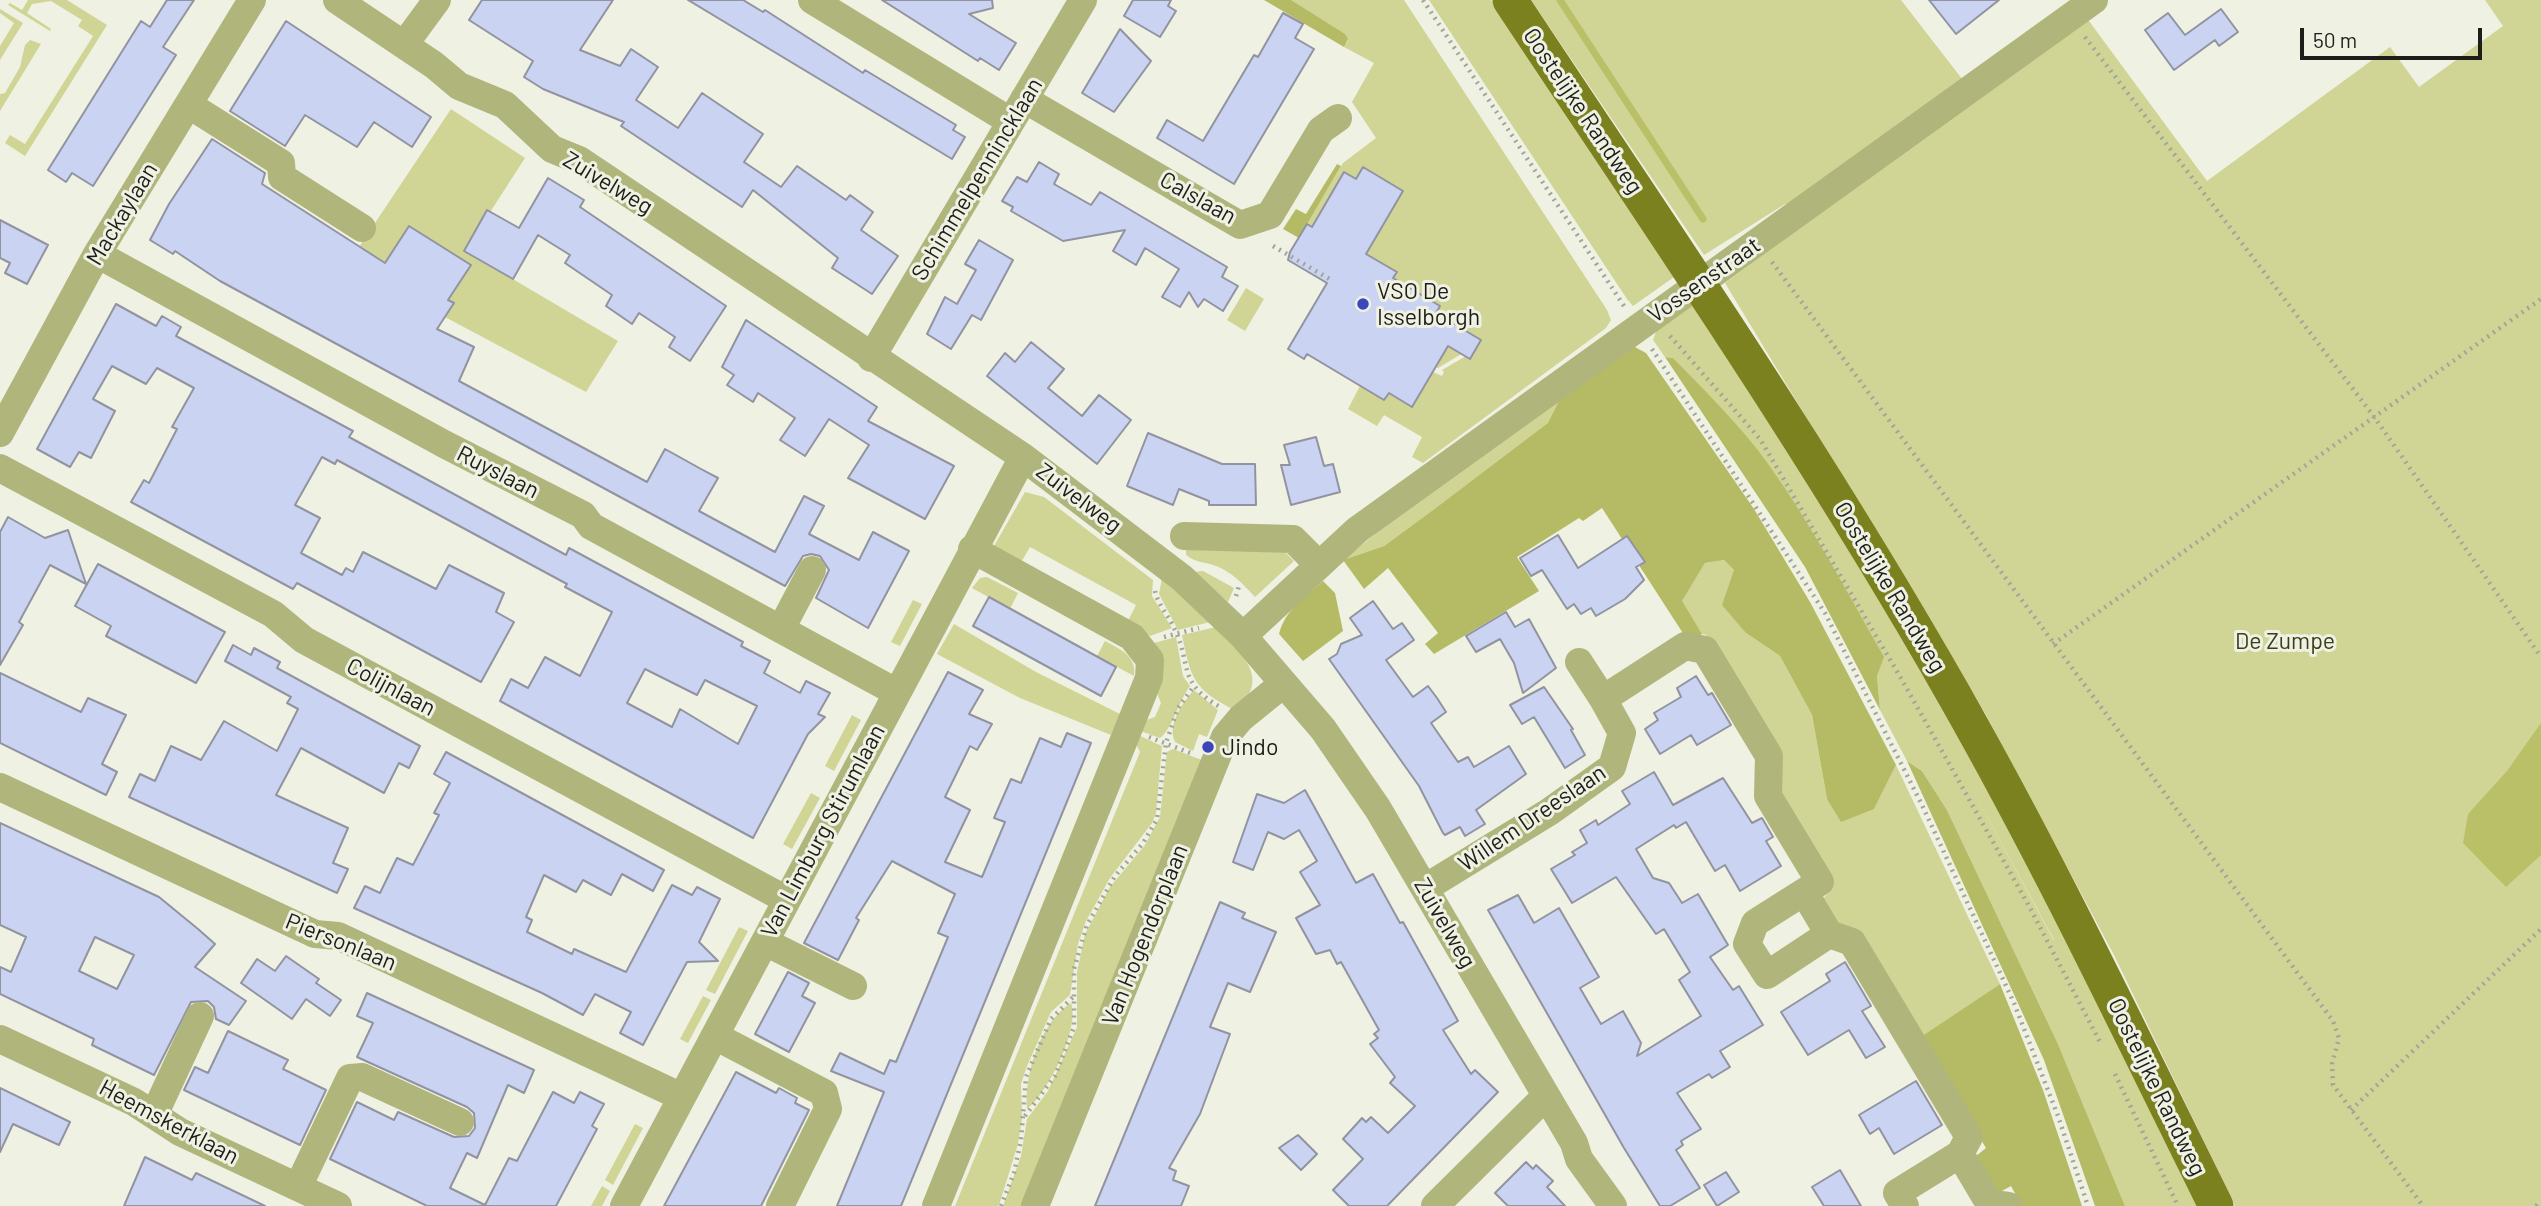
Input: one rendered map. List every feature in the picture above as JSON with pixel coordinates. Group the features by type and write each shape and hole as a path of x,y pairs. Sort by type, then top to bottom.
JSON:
{"main road":[{"name":"Oostelijke Randweg","path":"1510,0 1771,391 1954,694 2099,969 2216,1206"}],"street":[{"name":"Mackaylaan","path":"0,433 97,254 253,0"},
{"name":"Zuivelweg","path":"337,0 459,86 505,105 552,149 579,160 1023,457 1165,564 1243,636 1323,729 1378,809 1574,1143 1579,1158 1613,1206"},
{"path":"404,45 437,0"},
{"name":"Calslaan","path":"812,0 1017,110 1241,225 1270,215 1321,130 1338,118"},
{"name":"Schimmelpennincklaan","path":"872,358 1083,0"},
{"name":"Vossenstraat","path":"1243,636 1357,530 2094,0"},
{"path":"189,105 281,163 282,177 362,228"},
{"name":"Ruyslaan","path":"97,254 444,444 583,515 591,526 896,692"},
{"name":"Van Limburg Stirumlaan","path":"624,1206 1023,457"},
{"name":"Colijnlaan","path":"0,468 273,614 304,640 787,900"},
{"path":"1184,537 1293,539 1318,564"},
{"path":"936,1206 1150,678 1150,660 1132,637 972,549"},
{"path":"781,629 812,570"},
{"path":"1603,699 1685,646 1705,650 1769,756 1768,796 1820,882 1755,923 1747,944 1767,975 1829,934"},
{"name":"Willem Dreeslaan","path":"1425,888 1549,812 1612,767 1622,733 1579,662"},
{"name":"Van Hogendorplaan","path":"1035,1206 1225,737 1241,718 1283,684"},
{"name":"Piersonlaan","path":"0,787 315,934 338,936 682,1097"},
{"path":"1804,892 1829,934 1852,942 1969,1137 1960,1153 1897,1193 1905,1206"},
{"path":"765,942 853,986"},
{"path":"154,1115 200,1016"},
{"path":"715,1035 824,1093 828,1109 780,1206"},
{"name":"Heemskerklaan","path":"0,1039 134,1102 180,1132 338,1206"},
{"path":"298,1187 339,1073 362,1077 460,1122"},
{"path":"1435,1206 1546,1096"},
{"path":"1960,1153 1994,1205"}],"path":[{"path":"1423,0 1646,322 1831,625 1922,805 2014,1003 2058,1116 2088,1206"},
{"path":"2070,17 2375,418 2541,657"},
{"path":"1776,229 1765,253 2333,1021 2340,1038 2332,1064 2333,1085 2423,1206"},
{"path":"1273,246 1333,281"},
{"path":"2053,644 2541,299"},
{"path":"1646,322 1760,439 1922,716 2029,906 2102,1046"},
{"path":"1165,564 1155,592 1177,634 1184,671 1194,686 1214,704 1241,718"},
{"path":"1025,1116 1055,1076 1074,1027 1074,969 1087,925 1115,876 1143,843 1157,819 1166,743 1178,708 1194,686"},
{"path":"1129,729 1214,762"},
{"path":"2351,1111 2541,929"},
{"path":"1001,1206 1014,1173 1025,1116 1026,1077 1051,1019 1074,996"},
{"path":"2114,1070 2178,1206"},
{"path":"2536,1206 2541,1200"}],"green space":[{"path":"28,0 67,0 107,25 25,156 5,143 10,135 25,144 93,36 78,26 82,20 51,1 32,4 27,13 51,29 50,31 8,5 10,3 22,10"},
{"path":"1291,0 1404,0 1611,320 1606,328 1423,463 1412,457 1422,437 1384,415 1377,426 1348,409 1362,382 1429,370 1442,376 1442,370 1466,356 1463,353 1438,368 1433,366 1353,261 1307,224 1343,163 1376,138 1352,102 1374,63 1344,47 1348,40"},
{"path":"1429,0 1491,0 1674,277 1633,306"},
{"path":"1531,0 1901,0 1966,84 1790,210 1785,204 1704,255"},
{"name":"De Zumpe","path":"2485,0 2541,0 2541,1206 2235,1206 2115,957 1985,713 1725,283 2086,17 2207,181 2390,47 2419,87 2503,26"},
{"path":"0,9 23,23 0,60 0,46 14,23 0,13"},
{"path":"30,40 41,44 0,111 0,94 5,93 20,67 25,45"},
{"path":"451,109 525,158 465,251 618,341 586,392 347,265"},
{"path":"1246,288 1264,299 1245,331 1227,320"},
{"path":"1692,304 1833,524 1952,725 2060,930 2199,1206 2125,1206 2058,1044 1947,810 1922,771 1907,761 1880,710 1877,676 1883,657 1805,520 1768,464 1673,358 1665,357 1653,340 1657,329","holes":["1962,770 2054,940 2054,941"]},
{"path":"1561,399 1549,423 1433,510 1384,546 1343,560 1390,522"},
{"path":"1025,492 1044,497 1153,580 1152,596 1172,628 1150,636 1127,623 1136,605 1030,547 1020,564 994,546"},
{"path":"1282,549 1294,561 1255,597 1227,572 1186,555 1186,550"},
{"path":"1724,560 1734,570 1746,633 1780,656 1812,715 1827,799 1874,809 1896,765 2000,984 1919,1038 1820,901 1831,891 1775,792 1777,760 1706,635 1702,634 1681,602 1705,563"},
{"path":"1203,571 1234,588 1228,602 1194,572"},
{"path":"987,577 1018,593 1010,609 972,588 980,578"},
{"path":"1162,578 1210,622 1178,630 1159,594"},
{"path":"913,600 922,604 900,646 891,642"},
{"path":"954,624 1036,672 1120,714 1111,735 1020,698 937,654"},
{"path":"1216,627 1243,657 1252,677 1252,687 1247,699 1236,711 1203,689 1188,663 1182,635"},
{"path":"1176,637 1183,676 1190,686 1168,729 1160,738 1140,731 1143,721 1155,717 1161,703 1156,691 1154,643"},
{"path":"1105,641 1122,650 1130,658 1134,676 1097,656"},
{"path":"1194,690 1218,710 1207,737 1199,734 1193,751 1175,742 1173,729 1181,708"},
{"path":"852,715 861,720 834,771 825,766"},
{"path":"1138,735 1162,746 1156,813 1152,823 1110,878 1086,921 1078,944 1070,995 1051,1012 1027,1066 1021,1084 1022,1118 1018,1144 998,1206 955,1206 1140,752 1135,742"},
{"path":"1173,749 1207,762 1023,1206 1003,1206 1021,1156 1027,1119 1048,1091 1077,1027 1077,972 1085,934 1110,887 1145,845 1160,817 1167,752"},
{"path":"811,793 820,798 792,849 783,844"},
{"path":"739,927 748,931 715,994 706,990"},
{"path":"703,996 711,1000 688,1043 680,1039"},
{"path":"1071,1003 1073,1014 1067,1044 1053,1075 1027,1109 1028,1080 1036,1050 1051,1023"},
{"path":"635,1124 643,1128 613,1185 605,1180"},
{"path":"602,1186 610,1191 602,1206 591,1206"}],"shaded area":[{"path":"1264,0 1291,0 1345,34 1348,39 1344,47"},
{"path":"1337,164 1341,166 1299,238 1283,229 1296,209 1306,214"},
{"path":"1633,346 1646,353 1754,509 1810,602 1896,765 1874,809 1841,822 1827,799 1812,715 1780,656 1746,633 1722,605 1734,570 1724,560 1705,563 1682,601 1702,634 1688,641 1602,508 1583,521 1579,518 1517,557 1539,591 1434,654 1425,644 1438,633 1388,568 1364,589 1343,560 1384,546 1433,510 1548,423 1560,399"},
{"path":"1665,357 1673,358 1747,437 1785,488 1815,535 1884,657 1877,676 1880,710 1805,567"},
{"path":"1323,581 1335,593 1343,631 1303,661 1279,634 1291,611"},
{"path":"2541,723 2541,855 2506,887 2463,843 2468,814 2507,771"},
{"path":"1907,761 1922,771 1947,810 2058,1044 2125,1206 2095,1206 2044,1060"},
{"path":"2000,984 2043,1090 2082,1206 2022,1206 2011,1186 1998,1193 1976,1156 1986,1148 1919,1038"}],"building":[{"path":"167,0 194,0 163,47 176,55 93,186 72,173 66,182 48,170 141,21 150,27"},
{"path":"482,0 613,0 580,50 620,66 631,49 658,67 636,100 678,128 702,93 763,134 744,162 781,187 797,166 846,200 850,195 873,212 861,230 898,256 872,294 832,268 838,258 753,190 742,207 621,126 624,122 543,89 524,77 533,61 469,20"},
{"path":"688,0 743,0 763,12 765,10 863,73 865,70 956,125 953,130 965,137 952,159"},
{"path":"882,0 992,0 993,8 969,14 1016,43 999,70 980,58 978,61"},
{"path":"1133,0 1171,0 1168,6 1176,11 1160,37 1124,16"},
{"path":"1929,0 1999,0 1956,34"},
{"path":"2221,9 2238,32 2219,46 2215,40 2174,70 2145,30 2168,13 2185,35"},
{"path":"1283,13 1303,24 1295,38 1314,49 1234,184 1157,138 1167,120 1203,141 1254,55 1258,57"},
{"path":"286,21 431,117 412,147 374,122 357,147 305,115 285,146 230,111"},
{"path":"1120,29 1151,61 1114,112 1082,93"},
{"path":"212,139 265,173 262,184 385,263 409,226 471,265 448,300 454,303 437,329 474,347 459,381 647,482 665,449 718,478 699,511 775,552 804,496 824,506 809,534 859,560 873,532 909,551 868,628 816,598 829,570 820,556 803,556 785,586 220,281 175,251 173,254 150,240 169,204"},
{"path":"1039,162 1059,174 1054,184 1091,205 1100,192 1227,267 1222,277 1238,286 1223,311 1204,299 1198,307 1189,292 1180,307 1162,297 1179,269 1145,248 1136,265 1113,251 1125,230 1063,241 1011,211 1013,207 1002,201 1017,177 1027,182"},
{"path":"1363,167 1403,191 1366,254 1397,272 1393,278 1440,306 1436,313 1481,340 1470,359 1448,346 1412,407 1389,393 1384,400 1307,354 1304,359 1288,349 1327,283 1288,260 1290,252 1307,224 1312,227 1344,172 1356,179"},
{"path":"548,178 584,200 580,207 726,306 690,361 669,347 675,337 639,313 632,324 606,306 612,295 565,263 570,255 538,235 513,279 464,251 487,210 519,228"},
{"path":"0,220 48,245 27,284 5,273 10,263 0,258"},
{"path":"979,240 1013,260 981,320 972,315 951,349 927,334 945,297 957,304 976,270 965,264"},
{"path":"116,304 156,326 162,316 181,327 176,336 353,431 349,437 566,555 569,548 743,642 741,646 770,661 764,673 800,693 806,681 830,693 818,714 825,717 808,734 753,838 500,701 511,679 528,688 545,657 580,676 612,612 565,587 567,584 337,460 335,464 322,457 295,505 320,518 301,553 342,575 346,568 353,572 363,552 436,589 449,565 504,593 496,612 514,622 481,682 297,583 293,589 131,502 144,480 149,483 177,429 172,427 194,388 157,368 146,384 112,366 93,399 115,411 91,458 79,452 70,467 37,449","holes":["645,669 697,695 705,680 757,706 738,744 680,709 672,727 627,703"]},
{"path":"746,320 877,407 868,421 954,466 925,519 848,478 869,445 829,419 805,456 780,440 795,418 758,393 753,402 727,385 734,375 722,367"},
{"path":"1031,342 1064,369 1048,388 1082,416 1099,395 1131,420 1097,464 987,376 1005,353 1015,362"},
{"path":"1148,433 1222,464 1255,464 1256,505 1209,505 1209,501 1179,489 1173,505 1127,486"},
{"path":"1316,437 1324,466 1333,464 1340,492 1291,505 1281,465 1290,465 1284,445"},
{"path":"8,517 45,538 68,530 86,584 50,565 19,622 23,625 0,665 0,532"},
{"path":"1558,535 1578,568 1627,536 1645,562 1636,567 1644,580 1625,599 1596,616 1591,608 1581,614 1574,604 1567,609 1542,570 1531,576 1520,558"},
{"path":"98,564 225,632 196,683 106,636 111,626 75,606"},
{"path":"989,597 1116,667 1101,696 973,626"},
{"path":"1373,601 1393,629 1402,623 1414,640 1386,660 1413,697 1428,686 1437,698 1446,712 1431,723 1458,762 1468,757 1474,767 1509,746 1526,774 1476,810 1485,824 1465,836 1460,827 1445,835 1443,833 1419,786 1329,659 1337,654 1341,644 1362,635 1350,618"},
{"path":"1506,612 1515,627 1529,619 1556,668 1523,693 1514,663 1500,639 1476,652 1466,636"},
{"path":"233,645 251,655 254,648 280,662 277,668 420,746 409,768 399,763 384,793 301,748 276,795 348,828 333,863 348,869 337,893 129,797 140,774 155,781 171,746 201,760 224,721 277,751 298,709 287,703 291,697 225,661"},
{"path":"948,672 983,690 969,714 992,724 977,750 970,746 945,797 970,810 945,862 982,877 1005,822 994,818 1011,779 1021,783 1040,738 1061,747 1067,733 1091,743 901,1206 837,1206 884,1092 831,1071 840,1053 884,1074 890,1060 896,1062 948,937 938,933 955,894 892,861 856,918 859,920 838,960 804,943"},
{"path":"0,673 81,712 88,698 126,715 102,764 117,772 106,795 0,743"},
{"path":"1696,676 1708,695 1712,693 1731,725 1697,745 1691,735 1660,754 1645,729 1658,720 1654,713 1681,697 1677,688"},
{"path":"1544,687 1573,729 1571,730 1585,755 1565,768 1534,717 1522,724 1510,705"},
{"path":"446,752 664,870 653,891 622,874 611,895 583,880 576,892 544,875 526,917 532,920 527,932 572,954 574,949 626,972 672,885 692,895 697,887 720,899 699,942 718,961 687,962 643,1045 620,1033 631,1012 595,994 583,1015 542,993 354,908 365,886 380,893 397,858 413,865 439,815 434,813 450,783 434,774"},
{"path":"1654,772 1673,805 1723,778 1752,823 1762,818 1773,837 1766,841 1781,866 1740,891 1725,865 1715,871 1686,822 1676,828 1674,825 1636,849 1653,878 1669,883 1682,903 1698,894 1728,945 1710,957 1733,990 1739,986 1763,1025 1720,1051 1730,1067 1712,1078 1709,1074 1677,1093 1701,1129 1681,1141 1683,1145 1676,1150 1700,1188 1670,1206 1660,1206 1624,1148 1488,910 1518,895 1534,923 1559,908 1599,977 1580,988 1601,1024 1623,1011 1641,1043 1637,1056 1701,1016 1679,980 1690,972 1664,929 1656,934 1616,877 1572,903 1551,869 1575,855 1572,852 1587,843 1580,830 1596,820 1598,825 1630,804 1622,791"},
{"path":"1305,790 1356,883 1373,874 1400,923 1403,922 1458,1021 1443,1030 1471,1074 1475,1070 1498,1092 1387,1206 1349,1206 1333,1190 1363,1159 1343,1139 1362,1118 1366,1122 1371,1117 1388,1133 1415,1106 1390,1083 1395,1077 1370,1044 1378,1038 1374,1034 1379,1030 1341,962 1337,964 1330,950 1316,954 1296,918 1320,905 1300,872 1317,861 1299,830 1284,839 1268,832 1253,870 1233,862 1257,794 1284,803"},
{"path":"0,823 159,897 215,944 195,967 246,1001 229,1025 216,1019 214,1007 208,1001 191,1002 154,1075 92,1045 94,1039 0,994 0,967 11,972 26,937 0,925","holes":["95,937 134,955 117,989 79,971"]},
{"path":"1220,902 1245,913 1242,918 1276,932 1250,992 1228,983 1210,1027 1230,1034 1200,1114 1169,1168 1176,1171 1173,1180 1189,1186 1181,1206 1095,1206"},
{"path":"286,956 319,979 316,983 341,1000 330,1016 306,999 292,1019 241,983 257,959 275,971"},
{"path":"1845,962 1871,1006 1862,1011 1885,1047 1866,1058 1849,1030 1808,1055 1781,1012 1830,981 1826,974"},
{"path":"788,972 809,983 802,996 815,1003 789,1052 755,1034"},
{"path":"367,993 534,1070 524,1093 508,1085 477,1158 467,1153 450,1188 485,1205 509,1158 517,1161 553,1092 574,1103 580,1092 604,1104 592,1126 597,1129 556,1206 427,1206 330,1159 357,1102 394,1120 398,1112 454,1137 469,1136 475,1128 474,1113 467,1107 357,1057 373,1023 357,1016"},
{"path":"228,1031 288,1060 283,1069 326,1090 300,1145 184,1090 195,1067 208,1073"},
{"path":"736,1072 776,1093 779,1088 797,1098 795,1103 809,1110 761,1206 664,1206"},
{"path":"1916,1081 1942,1125 1894,1154 1879,1128 1870,1134 1859,1115"},
{"path":"0,1088 70,1122 59,1145 13,1124 0,1152"},
{"path":"1298,1135 1317,1154 1301,1170 1279,1148"},
{"path":"145,1157 192,1180 196,1173 265,1206 124,1206"},
{"path":"1526,1162 1533,1169 1536,1165 1553,1181 1547,1187 1565,1206 1508,1206 1495,1193"},
{"path":"1840,1170 1861,1206 1824,1206 1812,1187"},
{"path":"1726,1172 1739,1192 1717,1206 1704,1185"}],"waterway":[{"path":"1560,0 1703,219"}],"place":[{"name":"VSO De Isselborgh","path":"1363,304"},
{"name":"Jindo","path":"1208,747"}]}
